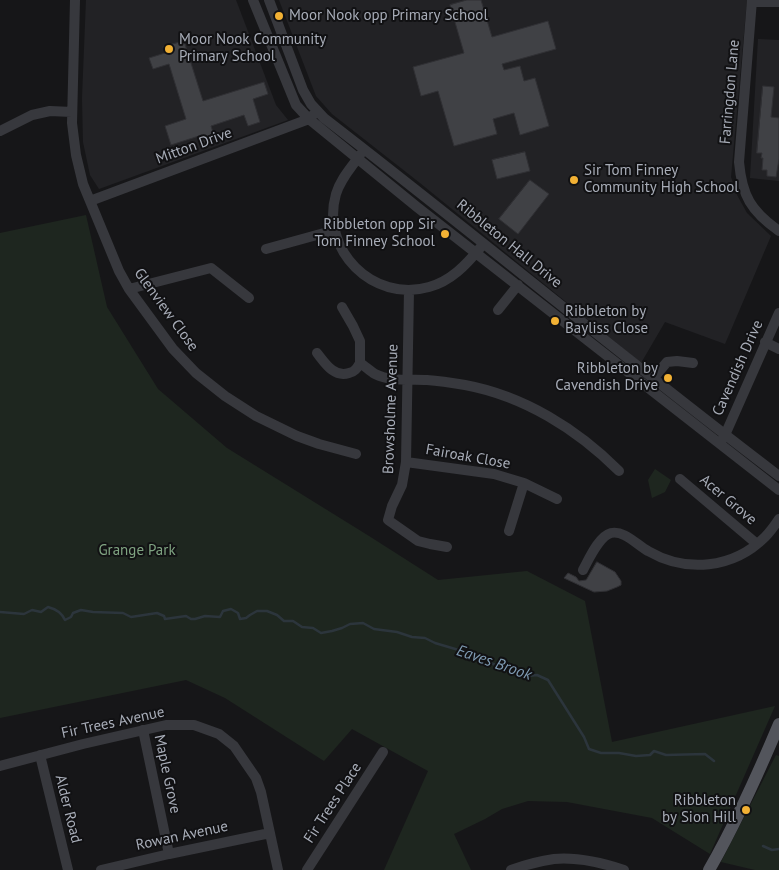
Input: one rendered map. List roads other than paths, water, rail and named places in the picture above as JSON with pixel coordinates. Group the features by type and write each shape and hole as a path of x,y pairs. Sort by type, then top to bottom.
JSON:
{"main road":[{"path":"709,870 729,835 779,724"}],"street":[{"name":"Glenview Close","path":"75,0 72,124 76,155 83,184 119,271 129,289 173,349 196,372 225,396 256,416 297,436 356,454"},
{"name":"Ribbleton Hall Drive","path":"253,0 296,105 309,120 518,285 637,372 654,379 779,490"},
{"name":"Ribbleton Hall Drive","path":"269,0 303,90 311,104 324,118 484,243 637,372 722,439 779,476"},
{"path":"752,1 779,2"},
{"name":"Farringdon Lane","path":"752,1 739,162 740,174 750,204 761,217 779,231"},
{"path":"0,131 32,115 50,111 72,112"},
{"path":"309,120 317,111"},
{"name":"Mitton Drive","path":"90,201 309,120"},
{"path":"363,150 344,177 336,194 333,212 335,230 342,249 360,272 392,288 410,290 429,287 447,279 462,267 484,243"},
{"path":"417,207 425,196"},
{"path":"266,249 335,230"},
{"path":"129,289 211,268 248,298"},
{"name":"Ribbleton Hall Drive","path":"498,310 518,285"},
{"name":"Browsholme Avenue","path":"410,290 406,462 402,485 388,520 418,541 447,547"},
{"path":"317,353 329,368 340,374 353,372 357,369 360,363 360,341 342,307"},
{"name":"Cavendish Drive","path":"722,439 779,313"},
{"path":"766,342 779,349"},
{"path":"654,379 667,362 676,361 693,364"},
{"path":"360,363 376,374 394,380 438,381 467,385 523,403 558,421 606,458 619,471"},
{"name":"Fairoak Close","path":"406,462 494,474 524,483 557,499"},
{"name":"Acer Grove","path":"680,479 758,544"},
{"name":"Fairoak Close","path":"509,531 524,483"},
{"path":"583,570 601,540 608,534 621,534 658,557 680,564 703,565 724,562 741,555 758,544 779,519"},
{"name":"Fir Trees Avenue","path":"0,766 82,744 166,725 194,725 219,734 234,746 256,778 261,792 278,870"},
{"name":"Maple Grove","path":"143,730 169,854"},
{"name":"Fir Trees Place","path":"307,870 383,752"},
{"name":"Alder Road","path":"40,755 68,870"},
{"name":"Rowan Avenue","path":"101,870 270,833"},
{"path":"511,870 554,859 594,862 624,870"}],"waterway":[{"name":"Eaves Brook","path":"0,612 24,614 32,610 41,612 48,607 62,615 65,620 71,617 73,613 81,610 123,613 131,617 157,613 164,616 165,619 186,616 191,619 205,616 220,617 223,611 231,609 238,613 240,619 246,618 257,611 267,611 277,615 284,621 293,621 302,627 313,628 321,633 350,624 363,623 374,629 425,638 490,663 522,673 527,671 528,676 537,675 548,680 584,737 589,749 601,753 619,753 636,756 650,755 654,751 666,755 705,754 714,761"},
{"path":"763,846 772,850 779,849"}],"place":[{"name":"Moor Nook opp Primary School","path":"279,16"},
{"name":"Moor Nook Community Primary School","path":"169,49"},
{"name":"Sir Tom Finney Community High School","path":"574,180"},
{"name":"Ribbleton opp Sir Tom Finney School","path":"445,234"},
{"name":"Ribbleton by Bayliss Close","path":"555,321"},
{"name":"Ribbleton by Cavendish Drive","path":"668,378"},
{"name":"Ribbleton by Sion Hill","path":"746,810"}],"park label":[{"name":"Grange Park","path":"137,551"}]}
